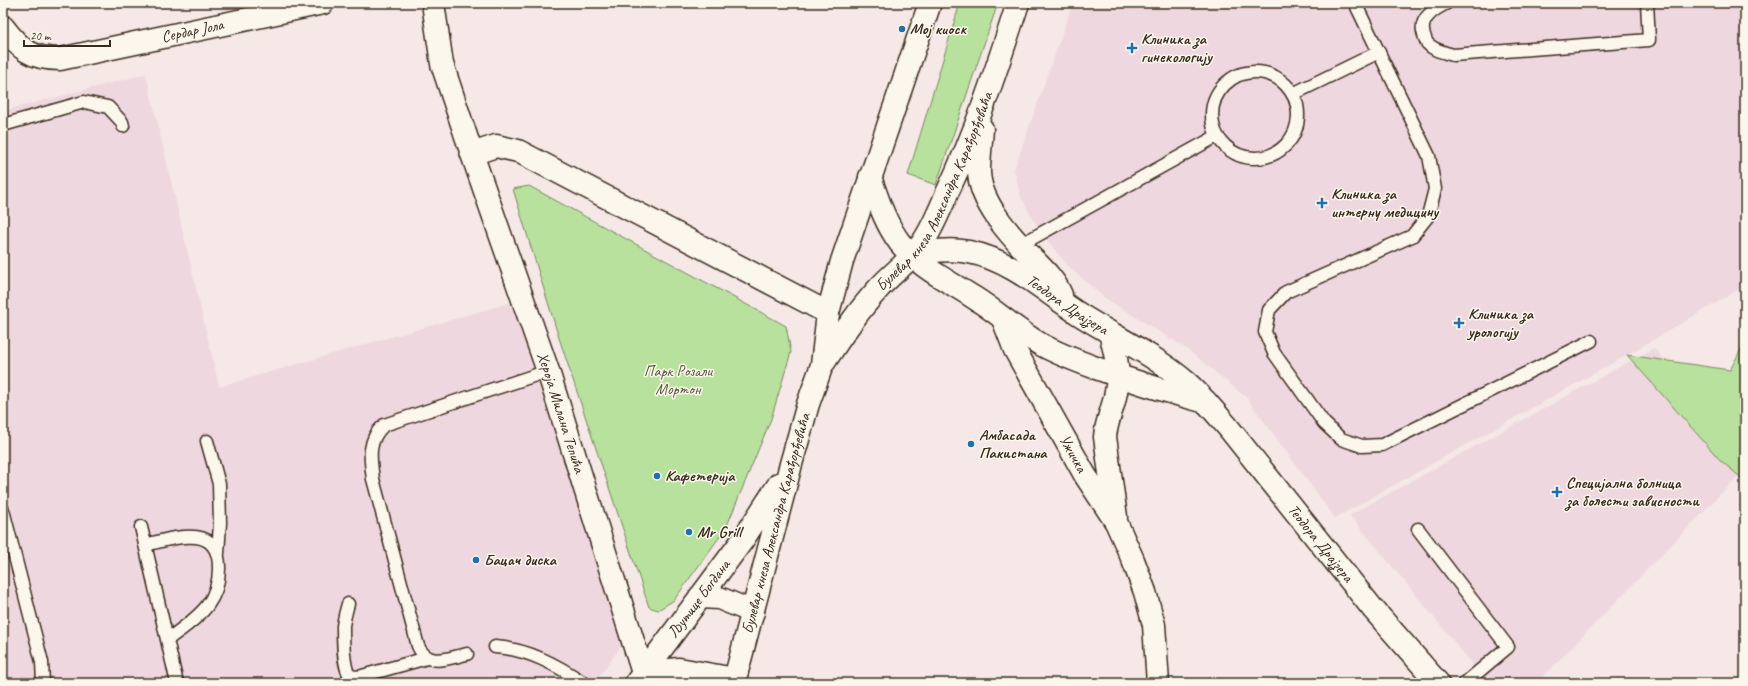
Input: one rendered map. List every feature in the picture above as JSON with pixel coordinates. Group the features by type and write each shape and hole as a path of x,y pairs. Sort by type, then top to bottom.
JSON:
{"main road":[{"name":"Сердар Јола","path":"3,27 16,43 28,54 45,59 60,59 323,3"},
{"name":"Хероја Милана Тепића","path":"433,3 442,64 548,371 640,678"},
{"name":"Булевар кнеза Александра Карађорђевића","path":"734,681 791,464 808,404 822,365 828,313 842,261 930,3"},
{"name":"Булевар кнеза Александра Карађорђевића","path":"822,365 848,325 863,306 893,273 913,256 934,222 964,159 984,105 1018,3"},
{"path":"984,105 979,172 980,180 991,208 1020,246 1052,278 1059,288 1064,303"},
{"path":"472,154 496,146 518,151 828,313"},
{"path":"870,177 889,226 900,242 913,256 934,274 984,304 1003,319 1041,344 1069,358 1160,390 1206,402"},
{"name":"Теодора Драјзера","path":"913,256 935,250 948,249 970,252 988,257 1016,271 1110,333 1169,369 1186,382 1206,402 1373,609 1438,683"},
{"name":"Ужичка","path":"1003,319 1015,350 1085,475 1116,522 1133,560 1145,592 1154,625 1158,683"},
{"name":"Ужичка","path":"1110,333 1116,355 1118,376 1115,398 1104,437 1116,522"},
{"name":"Љутице Богдана","path":"640,678 756,522 791,464"},
{"path":"700,597 719,598 753,612"},
{"path":"640,678 679,669 734,681"}],"lane":[{"path":"1355,3 1429,156 1435,189 1428,216 1412,236 1286,292 1269,310 1265,332 1274,353 1324,423 1341,439 1362,446 1382,445 1591,341"},
{"path":"1447,3 1436,8 1426,17 1422,30 1427,43 1438,51 1453,54 1650,40 1647,3"},
{"path":"1293,94 1379,52"},
{"path":"1256,73 1270,75 1283,83 1293,94 1298,108 1298,122 1294,135 1286,145 1275,153 1263,158 1249,158 1236,154 1225,146 1217,136 1212,122 1213,107 1218,93 1228,82 1241,75 1256,73"},
{"path":"3,125 84,102 108,107 122,122 123,126"},
{"path":"1020,246 1217,136"},
{"path":"427,658 422,654 418,646 372,479 371,457 374,437 384,425 548,371"},
{"path":"167,640 194,619 206,607 213,596 219,577 219,484 207,441"},
{"path":"3,510 42,662 43,683"},
{"path":"141,527 177,683"},
{"path":"1418,529 1508,647 1465,683"},
{"path":"146,544 185,535 195,536 206,540 213,546 218,554"},
{"path":"348,604 343,626 343,637 346,671 350,675 355,677 362,676 427,658 437,660 467,654"},
{"path":"495,647 512,649 540,658 584,683"}],"shaded area":[{"path":"1073,3 1745,3 1745,286 1627,355 1335,518 1246,397 1187,349 1105,298 1070,268 1041,233 1021,197 1014,170"},
{"path":"146,74 219,387 516,301 622,645 594,683 3,683 3,111"},
{"name":"Специјална болница за болести зависности","path":"1654,348 1745,455 1745,469 1537,683 1488,683 1350,515"}],"green space":[{"path":"960,3 998,3 936,185 908,175"},
{"name":"Парк Розали Мортон","path":"529,186 786,326 791,352 771,419 726,528 674,600 658,610 649,607 559,338 513,189"},
{"path":"1745,342 1745,481 1721,461 1627,355 1730,370"}],"place":[{"name":"Мој киоск","path":"902,29"},
{"name":"Клиника за гинекологију","path":"1132,48"},
{"name":"Клиника за интерну медицину","path":"1322,203"},
{"name":"Клиника за урологију","path":"1459,323"},
{"name":"Амбасада Пакистана","path":"971,444"},
{"name":"Кафетерија","path":"657,476"},
{"name":"Специјална болница за болести зависности","path":"1557,492"},
{"name":"Mr Grill","path":"689,532"},
{"name":"Бацач диска","path":"476,560"}]}
